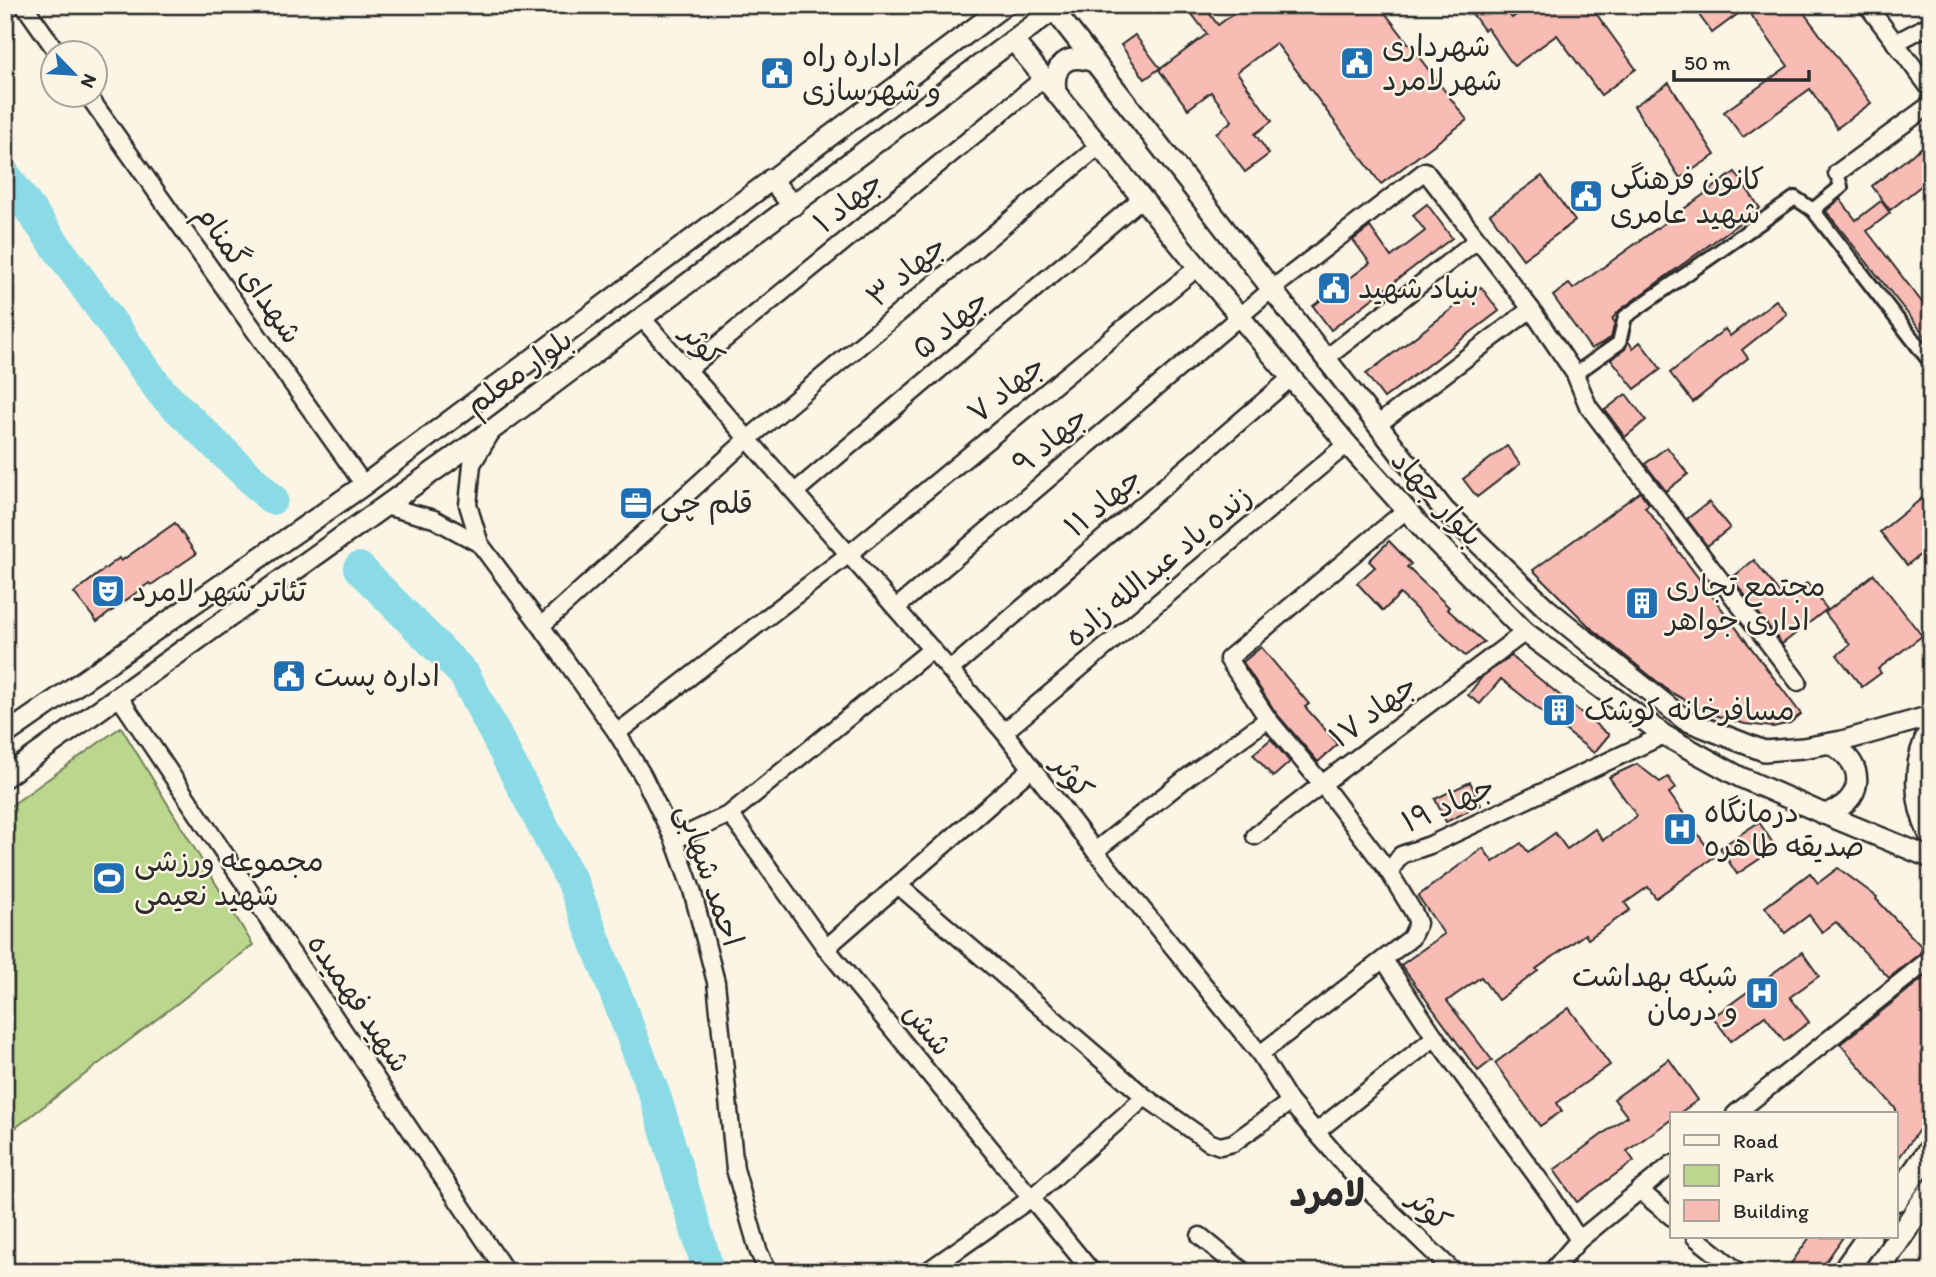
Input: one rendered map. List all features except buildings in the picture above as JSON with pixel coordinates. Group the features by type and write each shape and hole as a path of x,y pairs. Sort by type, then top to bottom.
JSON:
{"main road":[{"path":"1931,731 1924,745 1918,780 1922,816 1931,834"},
{"path":"1898,1196 1931,1149"},
{"path":"1876,1272 1931,1191"},
{"path":"1844,1272 1868,1238"}],"street":[{"path":"24,5 47,38"},
{"name":"بلوار معلم","path":"5,735 365,485 1005,5"},
{"path":"1867,5 1931,90"},
{"name":"بلوار معلم","path":"5,778 493,429 1057,8"},
{"name":"بلوار جهاد","path":"1057,8 1094,62 1444,510 1546,608 1685,720 1764,751 1830,744 1931,716"},
{"path":"1895,43 1931,24"},
{"name":"بلوار جهاد","path":"1013,40 1347,444 1406,510 1525,632 1664,735 1740,777 1931,858"},
{"path":"1050,85 1059,67 1069,59 1082,57 1094,62"},
{"name":"جهاد ۱","path":"687,370 1050,85"},
{"path":"1813,211 1841,187 1837,173 1931,104"},
{"name":"شهدای گمنام","path":"97,108 365,485"},
{"name":"جهاد ۳","path":"541,626 748,439 1099,146"},
{"name":"جهاد ۹","path":"896,608 1272,289 1425,171 1477,240"},
{"path":"771,179 793,206"},
{"name":"جهاد ۵","path":"795,492 1142,198"},
{"path":"1575,374 1619,343 1625,317 1795,198 1813,211 1931,363"},
{"path":"1325,359 1477,240 1531,309 1575,374 1588,406 1798,682"},
{"name":"جهاد ۷","path":"617,733 849,554 1198,267"},
{"path":"1377,425 1531,309"},
{"name":"کوثر","path":"642,318 1004,732 1095,851 1259,1054 1290,1102 1355,1177 1454,1272"},
{"name":"جهاد ۱۱","path":"950,670 1292,377"},
{"name":"احمد شهابی","path":"493,429 472,464 468,505 480,544 617,733 643,776 674,840 692,890 716,982 735,1169 758,1250 768,1272"},
{"name":"زنده یاد عبدالله زاده","path":"1004,732 1347,444"},
{"name":"احمد شهابی","path":"385,506 433,519 480,544"},
{"name":"جهاد ۱۷","path":"1406,510 1228,659 1268,719 1322,784 1525,632"},
{"path":"674,840 730,814 932,649"},
{"name":"شهید فهمیده","path":"119,696 506,1272"},
{"path":"1095,851 1189,776 1268,719"},
{"name":"جهاد ۱۹","path":"1259,1054 1411,938 1418,923 1389,873 1402,855 1430,845 1664,735"},
{"path":"1824,814 1838,810 1849,802 1856,789 1857,775 1852,761 1843,750 1830,744"},
{"path":"826,948 1032,768"},
{"path":"1255,836 1322,784 1389,873"},
{"name":"شش","path":"730,814 826,948 1092,1272"},
{"path":"898,885 1145,1097 1209,1142 1220,1146 1233,1143 1290,1102"},
{"path":"1738,1112 1931,958"},
{"path":"1384,960 1435,1037 1579,1240"},
{"path":"1316,1132 1435,1037"},
{"path":"926,1272 1030,1199 1145,1097"},
{"path":"1551,1272 1579,1240 1670,1166"},
{"path":"1639,1190 1670,1215"},
{"path":"1200,1236 1244,1272"},
{"path":"1696,1238 1738,1272"}],"green space":[{"name":"مجموعه ورزشی شهید نعیمی","path":"121,727 253,945 5,1136 5,810"}],"waterway":[{"path":"5,175 162,393 272,499"},
{"path":"359,568 464,674 574,886 655,1096 709,1272"}],"place":[{"name":"شهرداری شهر لامرد","path":"1357,63"},
{"name":"اداره راه و شهرسازی","path":"777,73"},
{"name":"کانون فرهنگی شهید عامری","path":"1586,196"},
{"name":"بنیاد شهید","path":"1334,288"},
{"name":"قلم چی","path":"636,503"},
{"name":"تئاتر شهر لامرد","path":"108,591"},
{"name":"مجتمع تجاری اداری جواهر","path":"1642,603"},
{"name":"اداره پست","path":"289,676"},
{"name":"مسافرخانه کوشک","path":"1559,710"},
{"name":"درمانگاه صدیقه طاهره","path":"1680,829"},
{"name":"مجموعه ورزشی شهید نعیمی","path":"109,878"},
{"name":"شبکه بهداشت و درمان","path":"1762,993"}],"district":[{"name":"لامرد","path":"1327,1193"}]}
